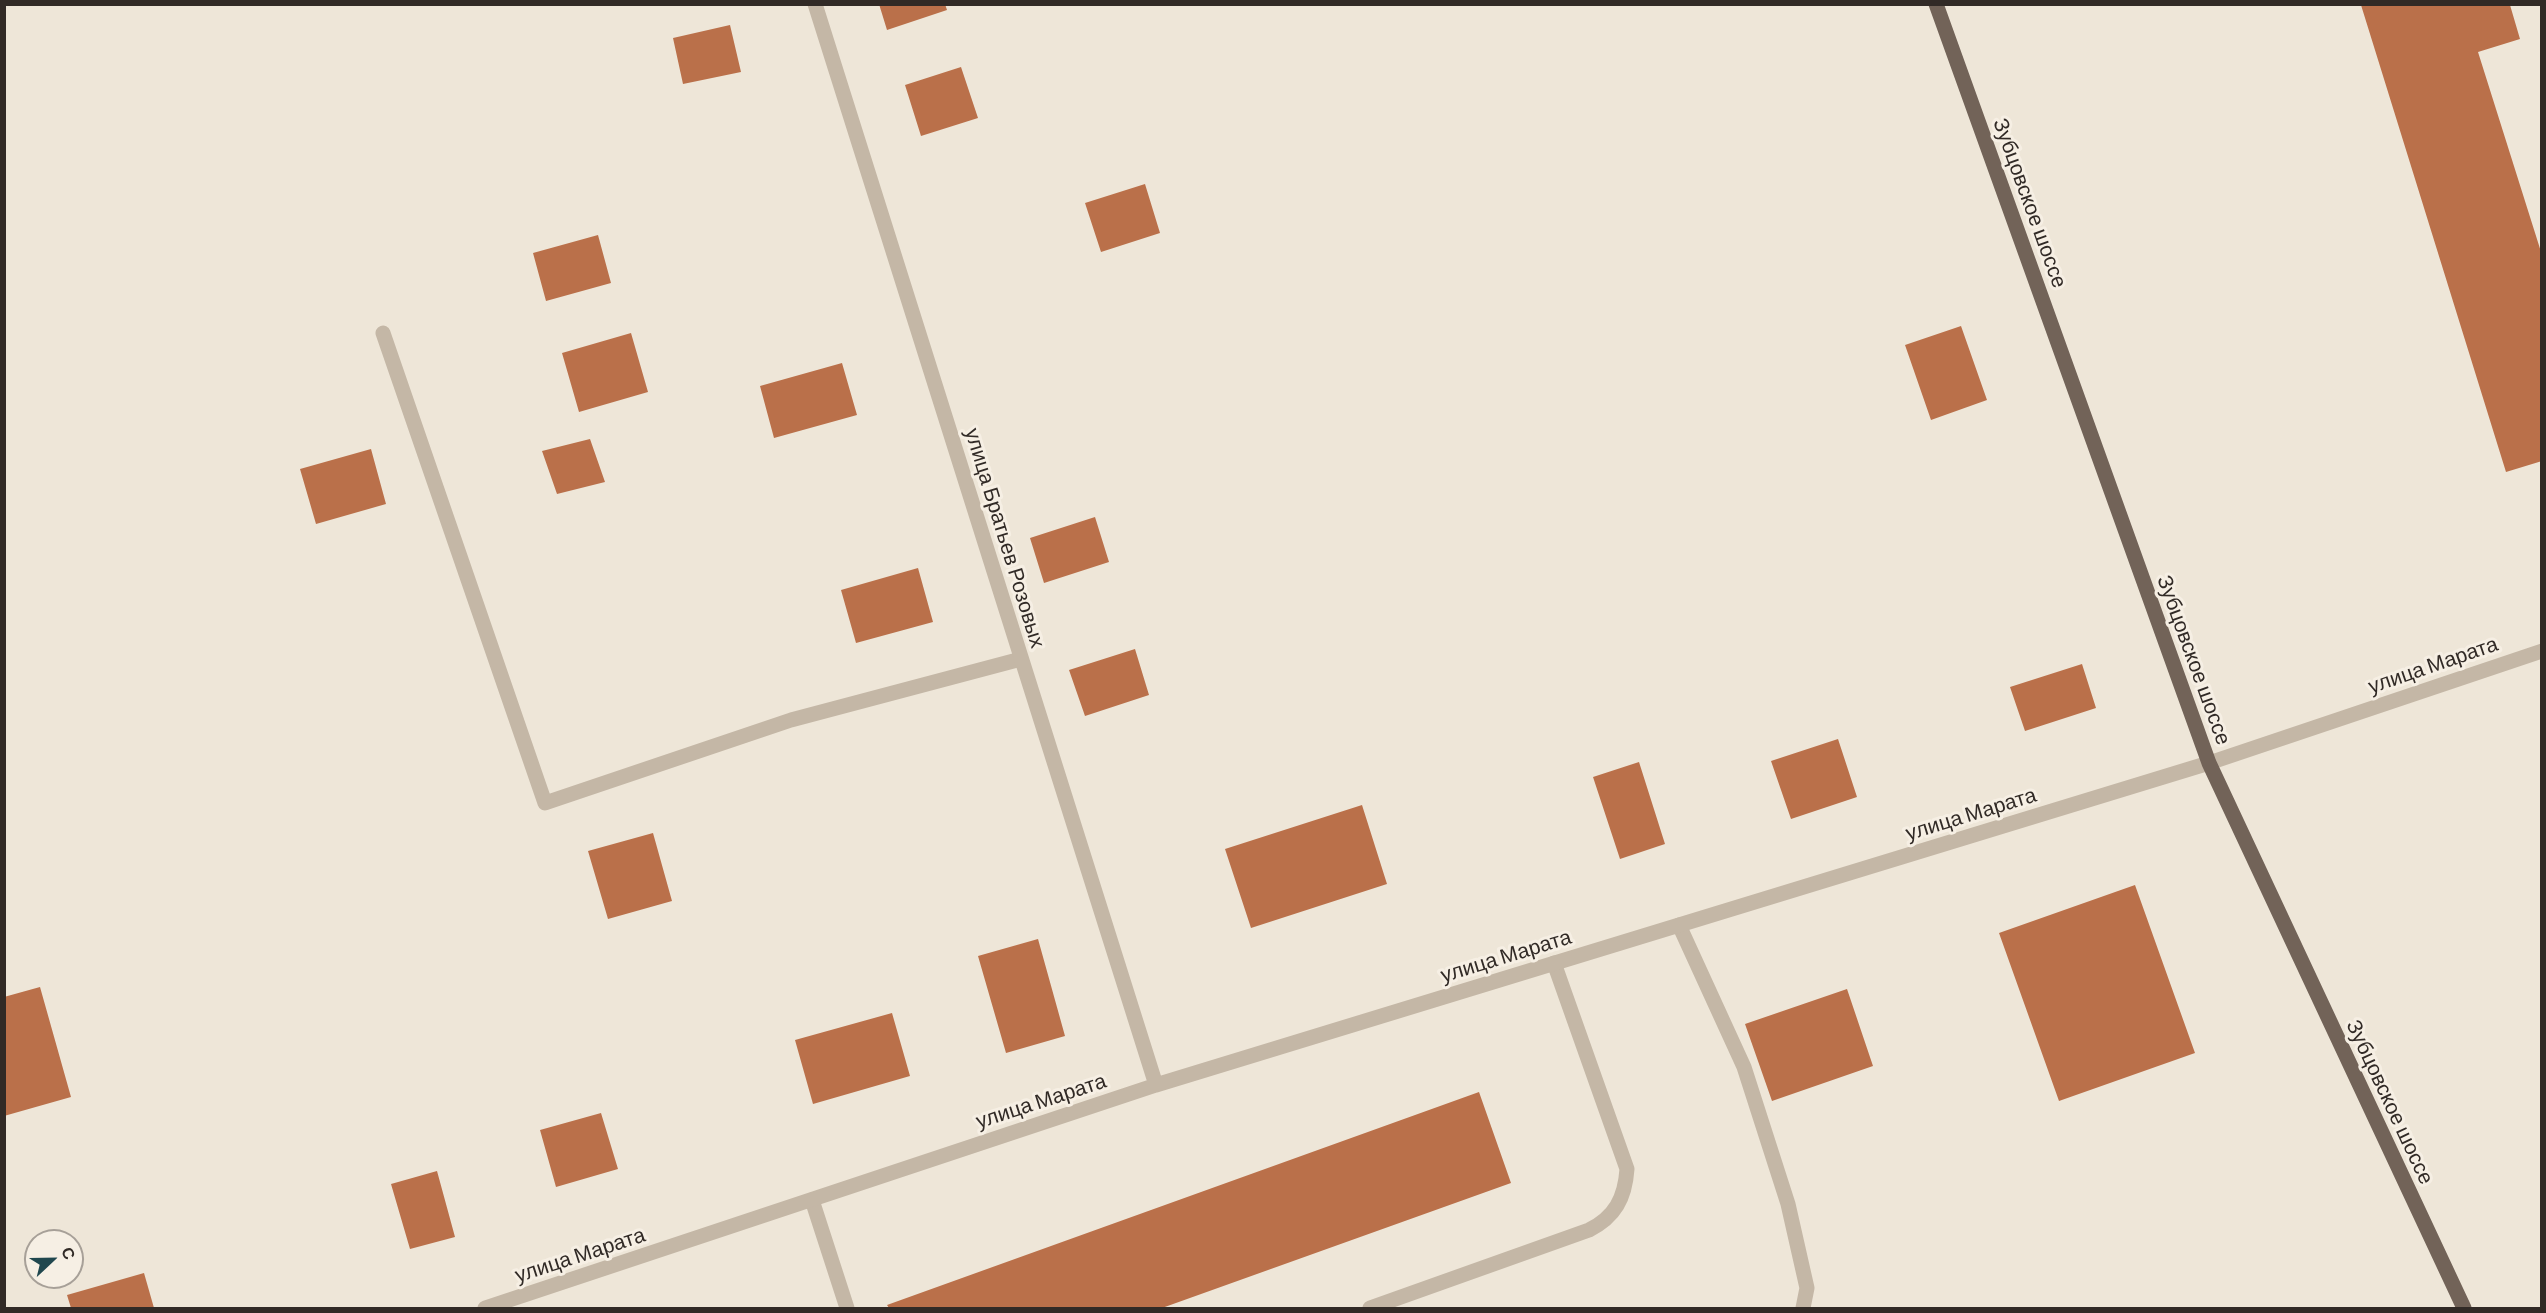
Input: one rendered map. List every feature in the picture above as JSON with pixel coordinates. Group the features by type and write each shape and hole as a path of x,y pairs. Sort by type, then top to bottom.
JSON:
{"main road":[{"name":"Зубцовское шоссе","path":"1936,4 2209,763 2464,1308"}],"street":[{"name":"улица Братьев Розовых","path":"815,4 1156,1085"},
{"path":"383,333 544,803 791,720 1021,659"},
{"name":"улица Марата","path":"485,1308 1156,1085 2209,763 2541,651"},
{"path":"1679,925 1748,1078 1788,1204 1807,1288 1803,1308"},
{"path":"1370,1308 1589,1230 1603,1223 1617,1209 1626,1185 1627,1169 1554,963"},
{"path":"812,1200 847,1308"}],"building":[{"path":"879,4 945,4 947,10 887,30"},
{"path":"2361,5 2510,5 2520,39 2478,52 2542,255 2542,461 2506,472"},
{"path":"730,25 741,72 683,84 673,38"},
{"path":"961,67 978,118 921,136 905,85"},
{"path":"1145,184 1160,233 1101,252 1085,203"},
{"path":"598,235 611,283 546,301 533,253"},
{"path":"1961,326 1987,400 1931,420 1905,345"},
{"path":"631,333 648,392 579,412 562,353"},
{"path":"842,363 857,415 774,438 760,386"},
{"path":"590,439 605,482 557,494 542,451"},
{"path":"371,449 386,504 316,524 300,469"},
{"path":"1095,517 1109,562 1044,583 1030,538"},
{"path":"918,568 933,622 856,643 841,590"},
{"path":"1135,649 1149,695 1085,716 1069,670"},
{"path":"2082,664 2096,708 2025,731 2010,687"},
{"path":"1838,739 1857,797 1791,819 1771,761"},
{"path":"1639,762 1665,844 1620,859 1593,777"},
{"path":"1362,805 1387,884 1251,928 1225,849"},
{"path":"653,833 672,901 608,919 588,851"},
{"path":"2135,885 2195,1053 2059,1101 1999,933"},
{"path":"1038,939 1065,1036 1006,1053 978,956"},
{"path":"40,987 71,1097 4,1116 4,997"},
{"path":"1847,989 1873,1066 1772,1101 1745,1024"},
{"path":"892,1013 910,1076 813,1104 795,1040"},
{"path":"1479,1092 1511,1183 1162,1308 889,1308 887,1305"},
{"path":"601,1113 618,1169 556,1187 540,1130"},
{"path":"437,1171 455,1237 410,1249 391,1184"},
{"path":"144,1273 154,1308 71,1308 67,1295"}]}
